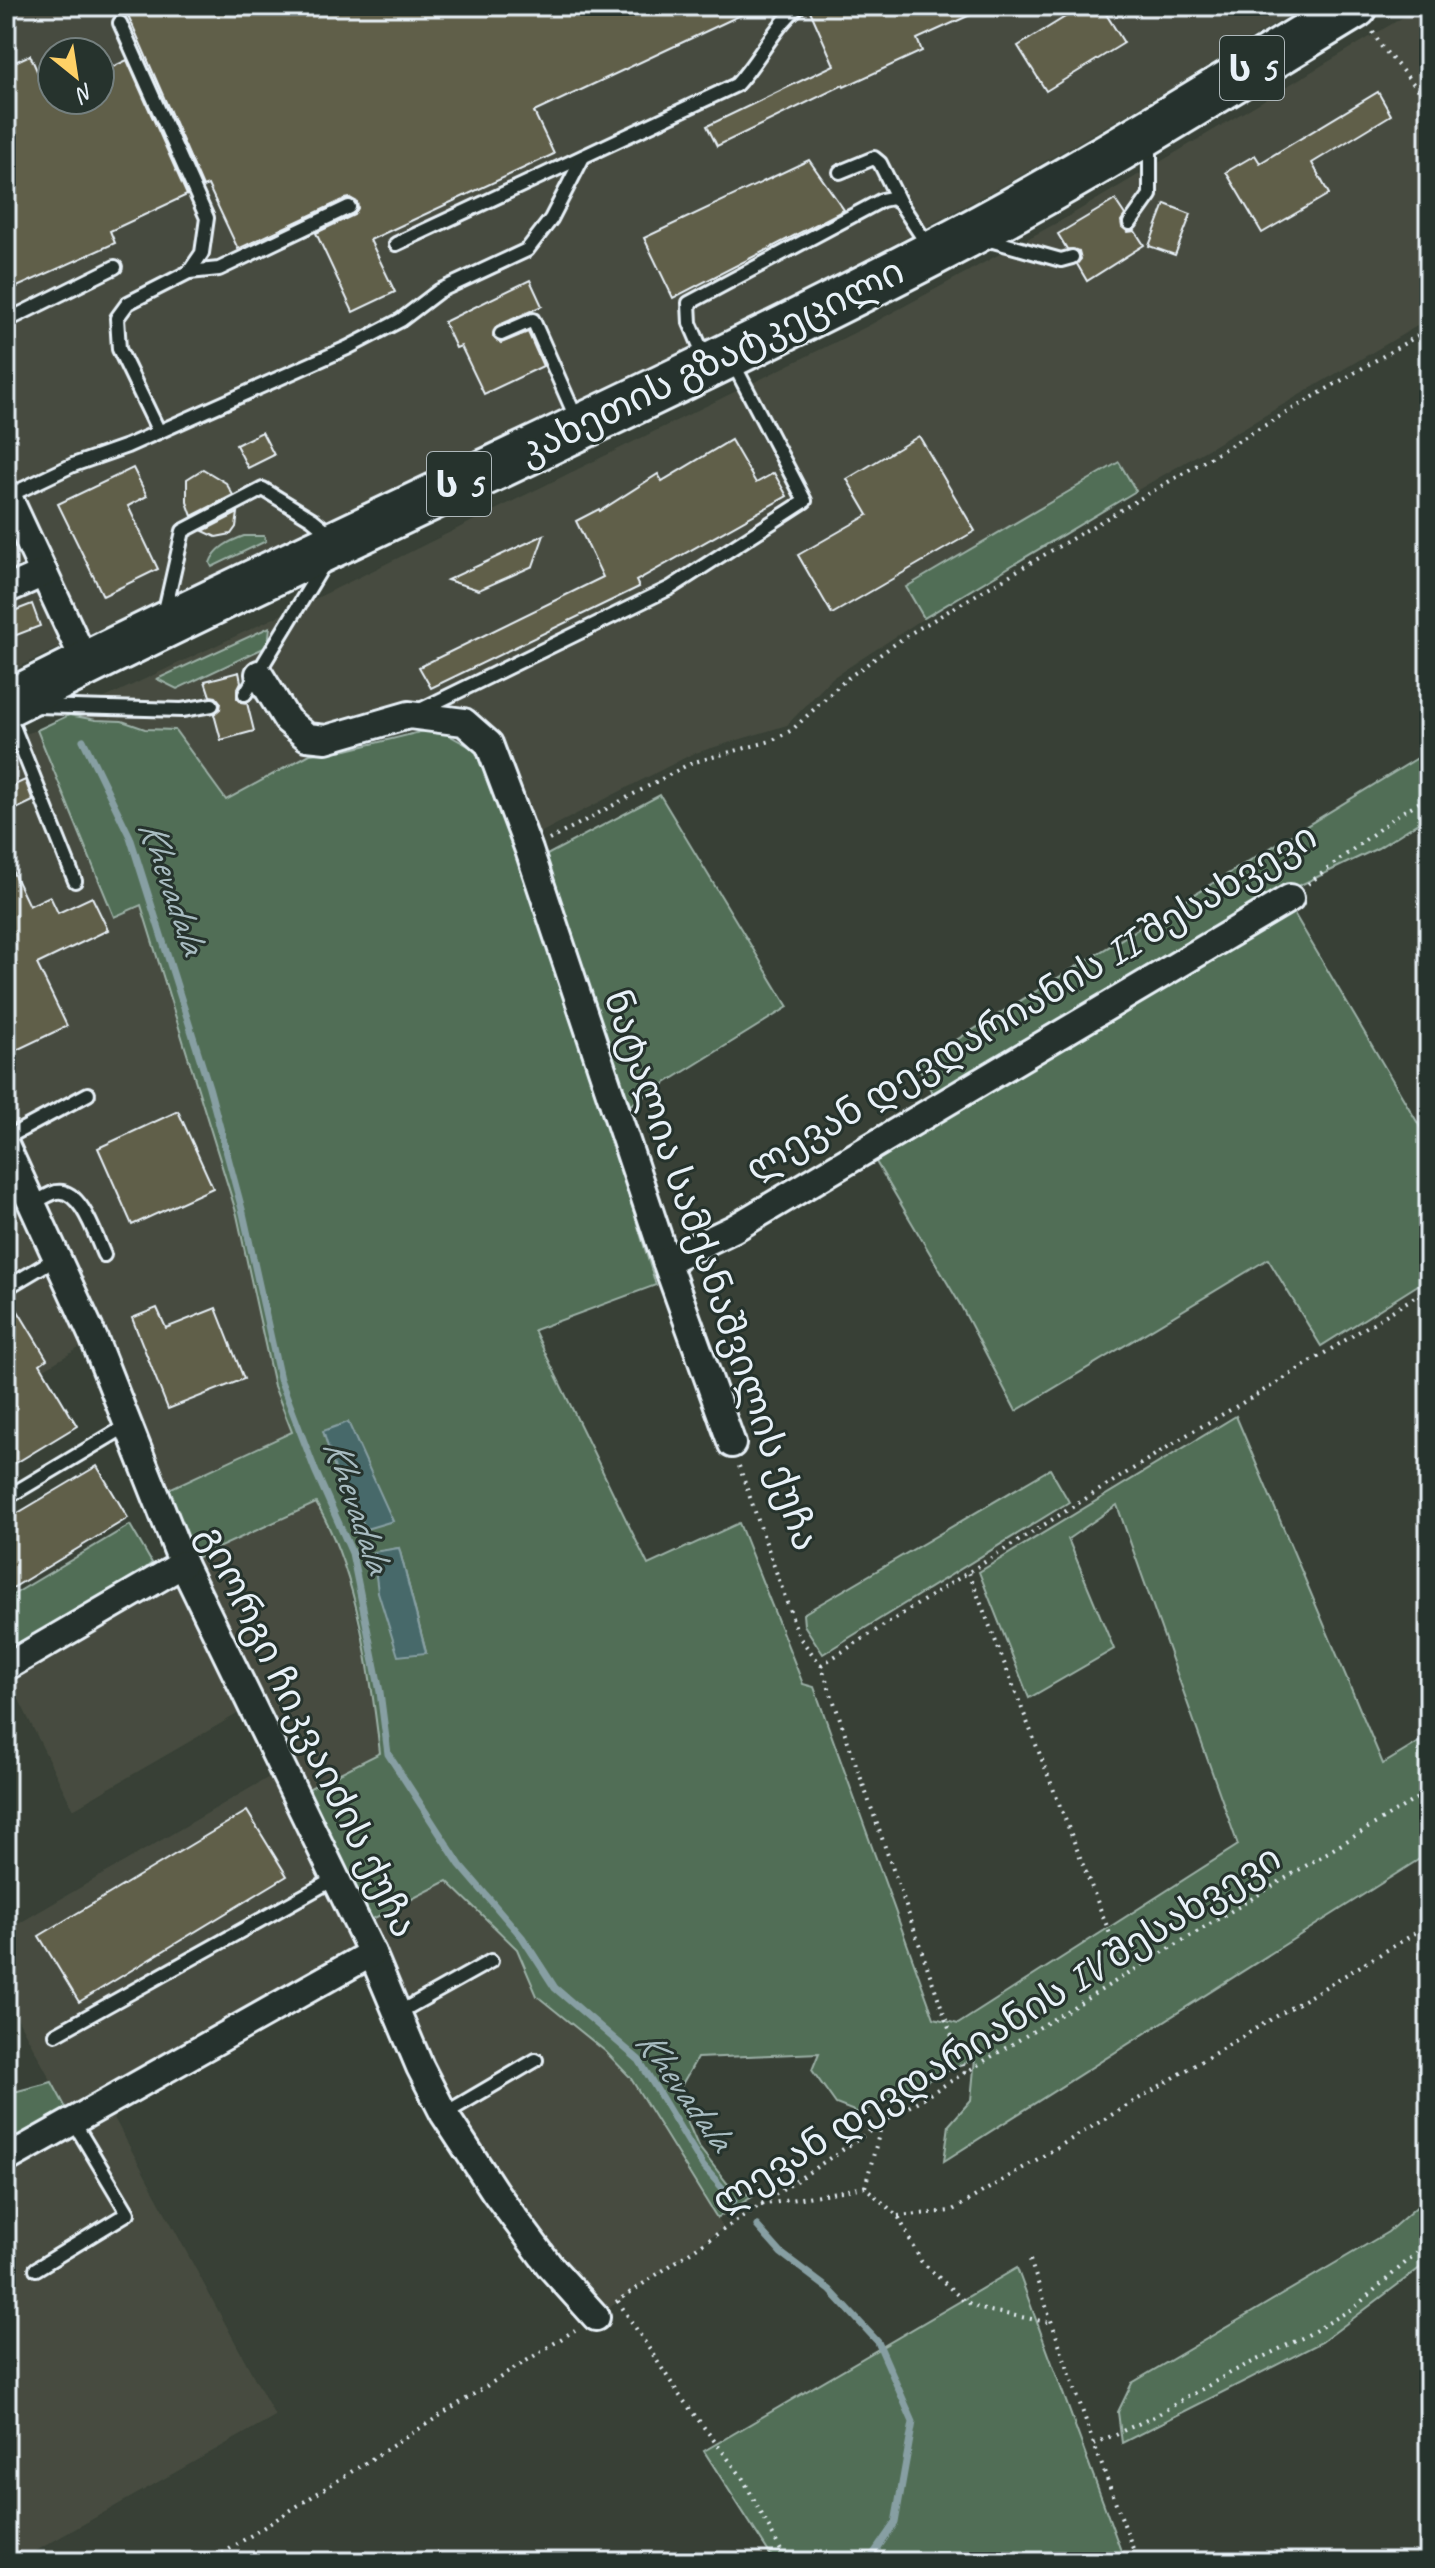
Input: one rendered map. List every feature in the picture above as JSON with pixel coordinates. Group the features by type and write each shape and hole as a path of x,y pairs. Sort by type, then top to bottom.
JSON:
{"highway":[{"name":"კახეთის გზატკეცილი","path":"6,706 86,664 718,360 950,244 1149,131 1362,16"}],"street":[{"path":"7,494 86,664"},
{"path":"6,590 44,573"},
{"name":"ნატალია სამქანაშვილის ქუჩა","path":"252,684 307,737 326,739 409,715 464,722 489,744 529,850 666,1261 732,1444"},
{"name":"ლევან დევდარიანის II შესახვევი","path":"666,1261 733,1229 1290,898"},
{"name":"გიორგი ჩიკვაიძის ქუჩა","path":"10,1164 59,1257 183,1564 372,1953 420,2067 444,2114 495,2192 540,2253 596,2317"},
{"path":"6,1667 183,1564"},
{"path":"6,2159 372,1953"}],"lane":[{"path":"396,244 736,85 756,64 786,17 799,6"},
{"path":"120,23 207,218 202,253 189,272"},
{"path":"1130,223 1150,195 1149,131"},
{"path":"7,494 159,432 347,348 401,320 439,291 527,250 551,219 583,157"},
{"path":"840,172 874,158 880,163 900,203"},
{"path":"409,715 670,588 805,501 718,360 690,323 689,303 882,200 892,198 950,244 1061,260 1072,257"},
{"path":"159,432 119,349 117,318 128,303 189,272 219,269 349,207"},
{"path":"6,321 115,267"},
{"path":"501,334 533,320 580,426"},
{"path":"160,629 183,531 263,489 312,519 339,541"},
{"name":"ნატალია სამქანაშვილის ქუჩა","path":"252,684 339,541"},
{"path":"75,881 6,706 182,710 212,705"},
{"path":"6,1138 88,1094"},
{"path":"33,1203 59,1191 69,1194 79,1202 104,1255"},
{"path":"6,1288 59,1257"},
{"path":"6,1498 128,1425"},
{"path":"56,2034 336,1878"},
{"path":"398,2013 491,1961"},
{"path":"444,2114 536,2060"},
{"path":"36,2269 128,2213 73,2121"}],"path":[{"path":"1362,16 1381,46 1429,102"},
{"path":"529,850 691,763 771,741 792,730 845,680 906,636 1429,329"},
{"name":"ლევან დევდარიანის II შესახვევი","path":"1290,898 1400,813 1429,797"},
{"path":"821,1665 1190,1433 1429,1288"},
{"name":"ნატალია სამქანაშვილის ქუჩა","path":"732,1444 799,1637 821,1665 965,2074"},
{"path":"969,1573 1126,1975"},
{"name":"ლევან დევდარიანის IV შესახვევი","path":"209,2562 520,2362 596,2317 882,2123 1429,1791"},
{"path":"898,2216 951,2211 1429,1925"},
{"path":"865,2187 882,2123"},
{"path":"865,2187 898,2216 921,2261 963,2300 980,2309 1052,2323"},
{"path":"757,2206 865,2187"},
{"path":"1094,2444 1151,2418 1355,2307 1429,2242"},
{"path":"1030,2260 1138,2562"},
{"path":"618,2301 680,2396 742,2477 787,2562"}],"shaded area":[{"path":"6,6 1304,6 1174,87 1013,180 848,269 655,366 6,673"},
{"path":"1422,6 1429,6 1429,319 1136,491 1118,462 907,586 924,618 832,678 787,725 692,754 532,837 499,737 472,709 405,704 334,727 314,727 310,754 225,800 175,730 145,729 122,721 69,715 325,594 868,326 1064,219","holes":["269,627 268,646 158,679"]},
{"path":"37,730 114,916 141,904 237,1215 274,1386 292,1433 156,1495 94,1339 6,1392 6,740"},
{"path":"317,1503 343,1559 373,1689 380,1753 360,1926 446,1881 517,1949 537,1996 605,2051 630,2077 723,2228 596,2317 495,2192 373,1953 106,2103 275,2416 18,2561 6,2539 6,2159 73,2121 6,1997 6,1931 283,1769 251,1706 73,1809 6,1673 183,1564"}],"green space":[{"path":"1119,462 1136,491 924,618 906,587"},
{"path":"244,536 264,536 266,541 212,567 210,563 219,549"},
{"path":"270,627 268,646 177,689 157,679"},
{"path":"69,715 122,721 145,729 175,730 226,800 310,754 347,750 436,728 479,752 546,924 656,1285 534,1330 648,1565 739,1523 803,1684 814,1687 934,2018 958,2024 1238,1845 1117,1505 1068,1539 1114,1649 1029,1698 979,1572 1236,1416 1383,1764 1429,1736 1429,1853 944,2161 949,2125 971,2100 975,2058 859,2113 836,2104 812,2070 819,2053 697,2058 676,2095 698,2146 727,2183 752,2197 717,2218 630,2077 605,2051 537,1996 517,1949 447,1881 359,1926 296,1795 380,1753 367,1658 352,1591 330,1530 316,1503 183,1564 156,1495 292,1432 274,1386 237,1215 141,905 114,917 37,730","holes":["399,1548 425,1653 373,1553"]},
{"path":"1429,751 1429,816 1378,848 1290,890 935,1098 917,1064"},
{"path":"660,795 788,1007 627,1107 541,858"},
{"path":"1292,910 1429,1142 1429,1278 1321,1346 1268,1259 1016,1411 961,1306 872,1155"},
{"path":"1050,1469 1069,1502 823,1654 804,1625 803,1614"},
{"path":"130,1525 152,1563 58,1636 6,1667 6,1599"},
{"path":"52,2082 73,2121 6,2159 6,2094"},
{"path":"1429,2196 1429,2261 1322,2342 1122,2443 1118,2412 1132,2383 1388,2232"},
{"path":"1017,2268 1125,2562 775,2562 704,2451"}],"water":[{"path":"348,1422 393,1521 366,1529 335,1469 323,1431"},
{"path":"399,1548 426,1653 398,1656 378,1592 373,1552"}],"building":[{"path":"124,6 760,6 534,112 554,154 370,240 395,292 353,312 316,233 354,215 357,202 345,199 238,249 208,185 203,187"},
{"path":"808,6 990,6 917,39 922,51 717,146 707,126 834,65"},
{"path":"1083,6 1101,6 1124,43 1046,91 1018,46"},
{"path":"30,55 36,68 36,116 116,116 116,65 127,60 187,195 110,231 115,243 6,292 6,66"},
{"path":"1378,92 1391,115 1312,163 1329,194 1262,233 1226,172 1255,155 1260,163"},
{"path":"809,160 844,210 673,298 644,238"},
{"path":"1115,200 1125,215 1121,221 1122,227 1128,232 1135,231 1144,245 1087,281 1077,264 1081,259 1079,251 1067,249 1058,234"},
{"path":"1165,204 1191,214 1175,255 1149,246"},
{"path":"530,280 542,306 497,326 493,337 501,343 528,332 543,366 484,394 461,346 456,348 444,322"},
{"path":"262,432 274,455 248,468 236,445"},
{"path":"919,436 975,531 832,614 798,555 868,515 847,479"},
{"path":"731,440 756,483 774,473 787,496 636,581 639,587 431,688 419,667 603,577 576,521 600,511 658,474 662,481"},
{"path":"133,468 147,496 128,506 158,569 103,596 58,504"},
{"path":"203,469 226,483 233,495 192,516 187,502 187,479"},
{"path":"238,513 236,527 231,534 216,537 203,531"},
{"path":"544,535 533,566 479,590 447,580"},
{"path":"32,604 40,626 6,639 6,614"},
{"path":"239,672 241,682 237,698 247,703 254,731 221,740 214,714 221,703 210,696 205,681"},
{"path":"25,780 33,801 6,814 6,789"},
{"path":"6,858 29,906 50,896 58,913 92,897 108,930 37,964 67,1026 6,1055"},
{"path":"178,1111 213,1188 132,1225 98,1148"},
{"path":"9,1296 47,1359 40,1364 77,1426 6,1469 6,1297"},
{"path":"157,1308 166,1328 216,1308 244,1379 168,1409 132,1318"},
{"path":"97,1466 128,1518 6,1592 6,1520"},
{"path":"247,1811 287,1876 79,2002 39,1936"}],"waterway":[{"name":"Khevadala","path":"83,740 130,837 209,1087 243,1213 280,1379 315,1470 352,1553 380,1692 388,1754 460,1865 522,1937 555,1988 639,2060 703,2166 734,2201"},
{"name":"Khevadala","path":"757,2226 781,2253 830,2290 878,2342 913,2422 895,2523 868,2562"}]}
